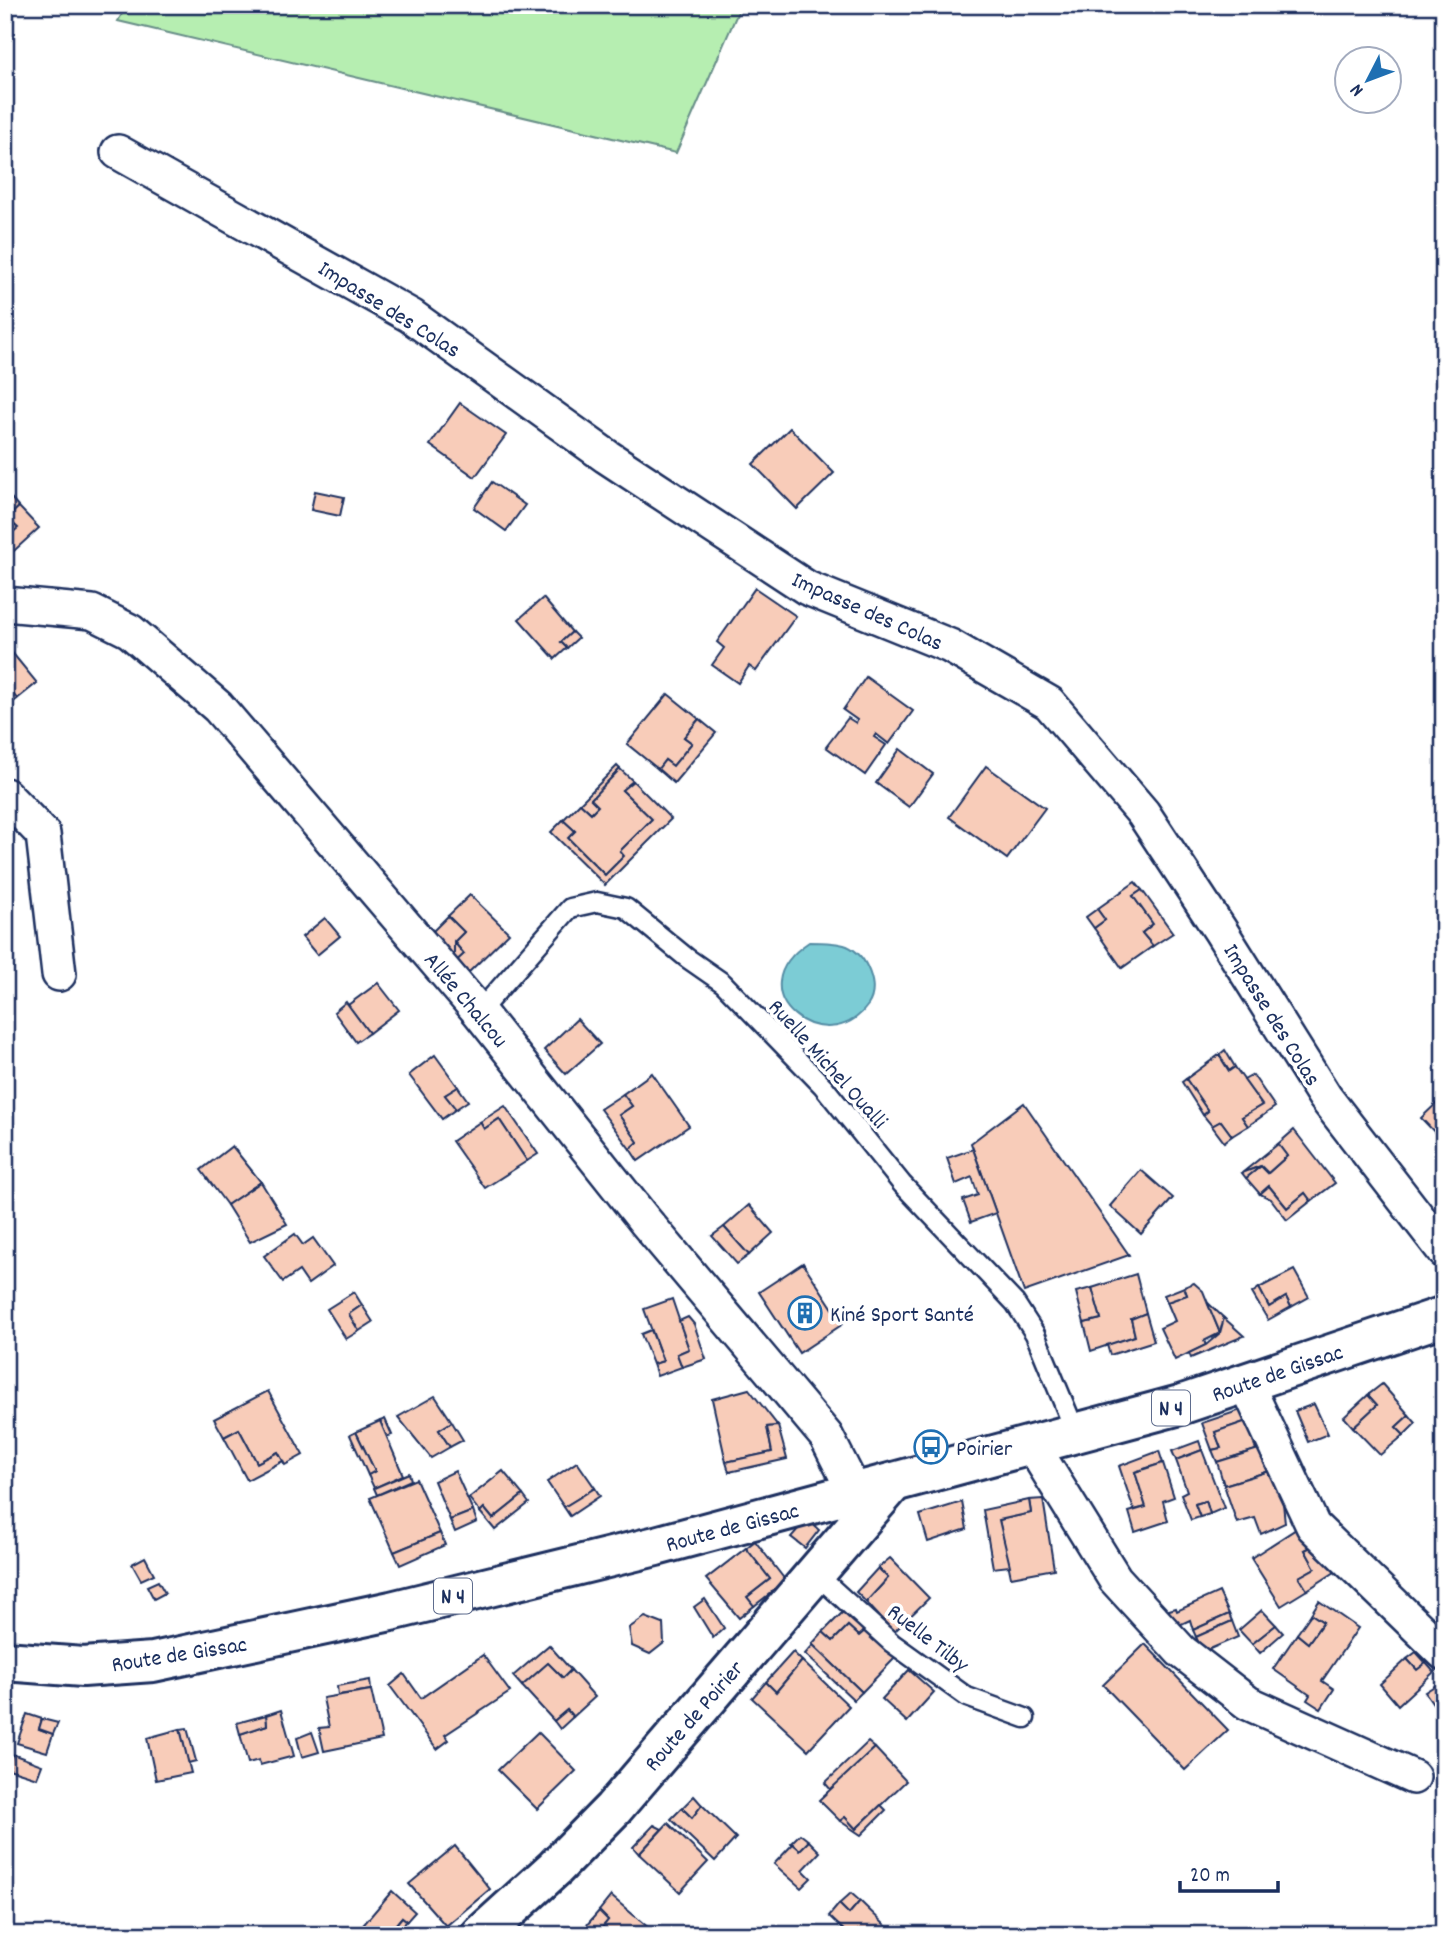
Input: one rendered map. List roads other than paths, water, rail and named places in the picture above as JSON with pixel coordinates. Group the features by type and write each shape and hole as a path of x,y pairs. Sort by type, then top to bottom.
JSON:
{"main road":[{"name":"Route de Gissac","path":"5,1661 83,1667 152,1662 391,1611 656,1546 1180,1405 1444,1316"},
{"name":"Route de Poirier","path":"481,1935 555,1868 613,1809 893,1483"}],"street":[{"name":"Impasse des Colas","path":"118,152 411,316 606,456 807,588 950,646 1049,703 1143,813 1325,1097 1444,1251"},
{"name":"Allée Chalcou","path":"5,604 92,612 130,631 218,708 479,1012 645,1221 826,1436 855,1493"},
{"path":"5,794 43,834 59,974"},
{"path":"1246,1383 1313,1526 1444,1653"},
{"path":"1032,1446 1115,1579 1181,1651 1248,1703 1413,1777"}],"lane":[{"name":"Ruelle Michel Oualli","path":"479,1012 570,908 597,902 626,908 687,958 723,983 823,1086 901,1184 1016,1303 1035,1334 1076,1433"},
{"name":"Ruelle Tilby","path":"816,1574 892,1643 967,1697 1025,1718"}],"water":[{"path":"809,942 847,946 866,964 872,981 871,998 868,1005 851,1021 831,1027 811,1024 794,1014 783,1000 780,982 788,962"}],"place":[{"name":"Kiné Sport Santé","path":"805,1313"},
{"name":"Poirier","path":"931,1447"}]}
